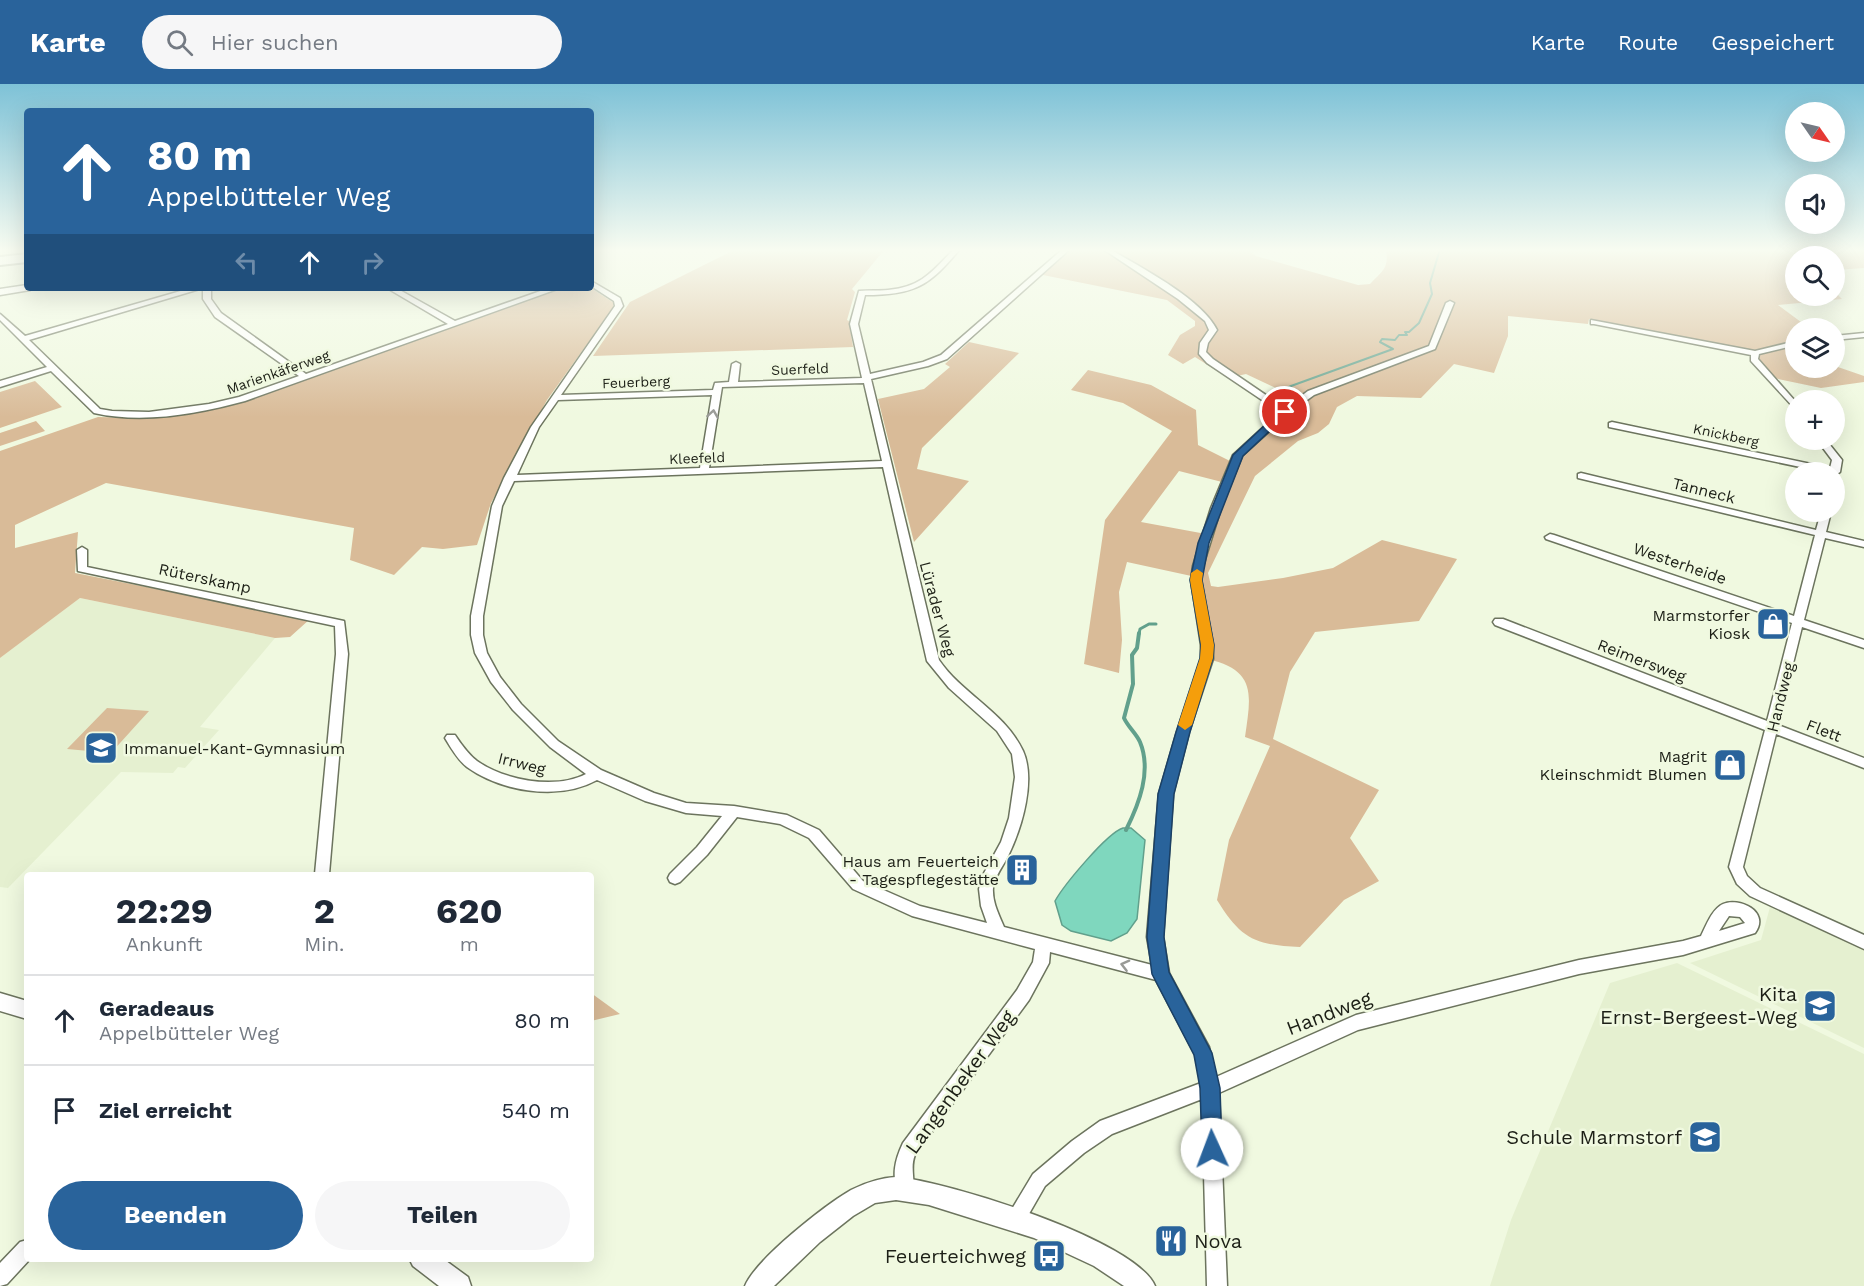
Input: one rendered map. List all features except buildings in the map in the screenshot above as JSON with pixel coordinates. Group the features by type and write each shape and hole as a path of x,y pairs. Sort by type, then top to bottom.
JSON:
{"street":[{"path":"23,339 140,305"},
{"path":"211,305 218,315 305,377"},
{"path":"421,305 454,324"},
{"name":"Marienkäferweg","path":"0,316 4,325 23,339 97,411 113,416 138,416 226,404 508,305"},
{"path":"620,305 535,427 497,506 477,616 481,653 495,679 517,706 554,744 596,774 650,797 686,808 734,811 782,819 814,834 858,885 873,894 917,912 1161,974"},
{"name":"Lürader Weg","path":"859,305 854,324 933,661 942,675 1009,737 1021,764 1020,785 1010,838 986,888 987,901 998,933"},
{"name":"Suerfeld","path":"717,392 718,385 867,378 917,366 944,357 1003,305"},
{"path":"1189,305 1208,320 1213,330 1204,343 1202,352 1210,361 1285,412"},
{"path":"1216,1286 1210,1088 1203,1053 1161,974 1155,937 1166,794 1207,658 1207,645 1196,580 1198,566 1213,517 1238,455 1285,412 1311,393 1432,347 1449,305"},
{"path":"1594,322 1755,353 1785,346"},
{"path":"1845,337 1864,335"},
{"path":"1755,353 1754,359 1785,395"},
{"path":"733,385 736,363"},
{"path":"0,384 52,368"},
{"path":"704,471 717,392"},
{"name":"Feuerberg","path":"555,398 717,392"},
{"name":"Knickberg","path":"1612,425 1785,462"},
{"name":"Kleefeld","path":"509,478 886,464"},
{"name":"Tanneck","path":"1581,476 1864,544"},
{"name":"Handweg","path":"1824,522 1736,863 1742,880 1761,894 1864,942"},
{"name":"Westerheide","path":"1550,537 1864,644"},
{"name":"Rüterskamp","path":"82,550 82,569 340,624 342,654 322,872"},
{"name":"Reimersweg","path":"1499,622 1772,728"},
{"name":"Flett","path":"1772,728 1864,763"},
{"name":"Irrweg","path":"451,738 472,764 513,780 558,787 582,783 596,774"},
{"path":"675,878 702,851 734,811"},
{"name":"Handweg","path":"1015,1220 1039,1180 1106,1127 1210,1088 1356,1023 1574,968 1706,942"},
{"name":"Langenbeker Weg","path":"905,1189 903,1162 909,1149 1023,995 1041,963 1043,944"},
{"path":"0,1002 24,1009"},
{"path":"757,1286 775,1267 854,1201 873,1192 905,1189 921,1191 1058,1235 1092,1251 1143,1286"},
{"path":"0,1277 24,1252"},
{"path":"426,1262 459,1286"}],"shaded area":[{"path":"512,305 614,305 547,400 491,503 477,545 443,549 422,547 394,575 350,560 354,528 106,483 15,525 15,548 78,532 75,573 310,619 290,637 275,638 80,598 0,658 0,451 98,417 137,418 225,406"},
{"path":"628,305 851,305 847,320 853,347 593,356"},
{"path":"1174,305 1778,305 1796,318 1785,318 1785,347 1783,348 1785,349 1785,378 1845,378 1845,369 1864,376 1864,382 1821,388 1769,377 1754,353 1589,319 1588,324 1508,316 1508,336 1494,373 1454,364 1421,398 1357,396 1337,407 1329,424 1318,433 1298,441 1255,476 1208,573 1211,586 1283,578 1333,568 1382,540 1457,559 1419,621 1315,632 1290,672 1273,739 1379,790 1350,838 1379,881 1344,900 1300,947 1284,946 1260,942 1242,931 1234,924 1217,900 1229,840 1270,746 1245,737 1249,697 1243,677 1223,664 1207,659 1196,577 1127,562 1119,592 1122,640 1119,673 1084,664 1105,520 1172,431 1123,403 1071,390 1088,370 1151,385 1196,410 1198,445 1234,463 1238,455 1301,400 1246,374 1228,378 1195,357 1183,364 1168,355 1180,335 1195,326 1195,321","holes":["1179,471 1226,483 1206,534 1141,522"]},
{"path":"969,342 1019,353 922,448 917,469 969,481 914,542 878,399 924,389 950,367 945,364"},
{"path":"35,381 62,407 0,428 0,392"},
{"path":"36,421 45,431 0,446 0,433"},
{"name":"Immanuel-Kant-Gymnasium","path":"80,598 275,638 200,727 219,730 185,768 178,767 173,773 121,772 8,888 0,887 0,658"},
{"path":"107,708 149,711 111,753 67,749"},
{"name":"Kita Ernst-Bergeest-Weg","path":"1770,907 1864,949 1864,1048 1690,963 1761,940"},
{"name":"Schule Marmstorf","path":"1677,963 1864,1054 1864,1286 1490,1286 1511,1220 1610,983"},
{"path":"594,995 620,1014 594,1020"}],"water":[{"path":"1123,828 1131,828 1145,840 1137,919 1127,933 1111,941 1071,931 1062,925 1055,901 1076,872 1097,849"}],"waterway":[{"path":"1275,401 1281,391 1291,386 1393,349 1380,342 1382,339 1395,340 1399,335 1407,335 1405,332 1409,332 1419,323 1427,305"},
{"path":"1139,634 1140,629 1149,624 1156,624"},
{"path":"1126,830 1139,798 1145,764 1140,742 1124,718 1133,684 1132,655 1137,648 1139,633"}],"slow traffic":[{"path":"1185,725 1207,658 1207,645 1196,580 1197,573"}],"place":[{"name":"Marmstorfer Kiosk","path":"1773,624"},
{"name":"Immanuel-Kant-Gymnasium","path":"101,748"},
{"name":"Magrit Kleinschmidt Blumen","path":"1730,765"},
{"name":"Haus am Feuerteich - Tagespflegestätte","path":"1022,870"},
{"name":"Kita Ernst-Bergeest-Weg","path":"1820,1006"},
{"name":"Schule Marmstorf","path":"1705,1137"},
{"name":"Nova","path":"1171,1241"},
{"name":"Feuerteichweg","path":"1049,1256"}],"route":[{"path":"1212,1149 1210,1088 1203,1053 1161,974 1155,937 1166,794 1207,658 1207,645 1196,580 1203,543 1238,455 1285,412"}]}
